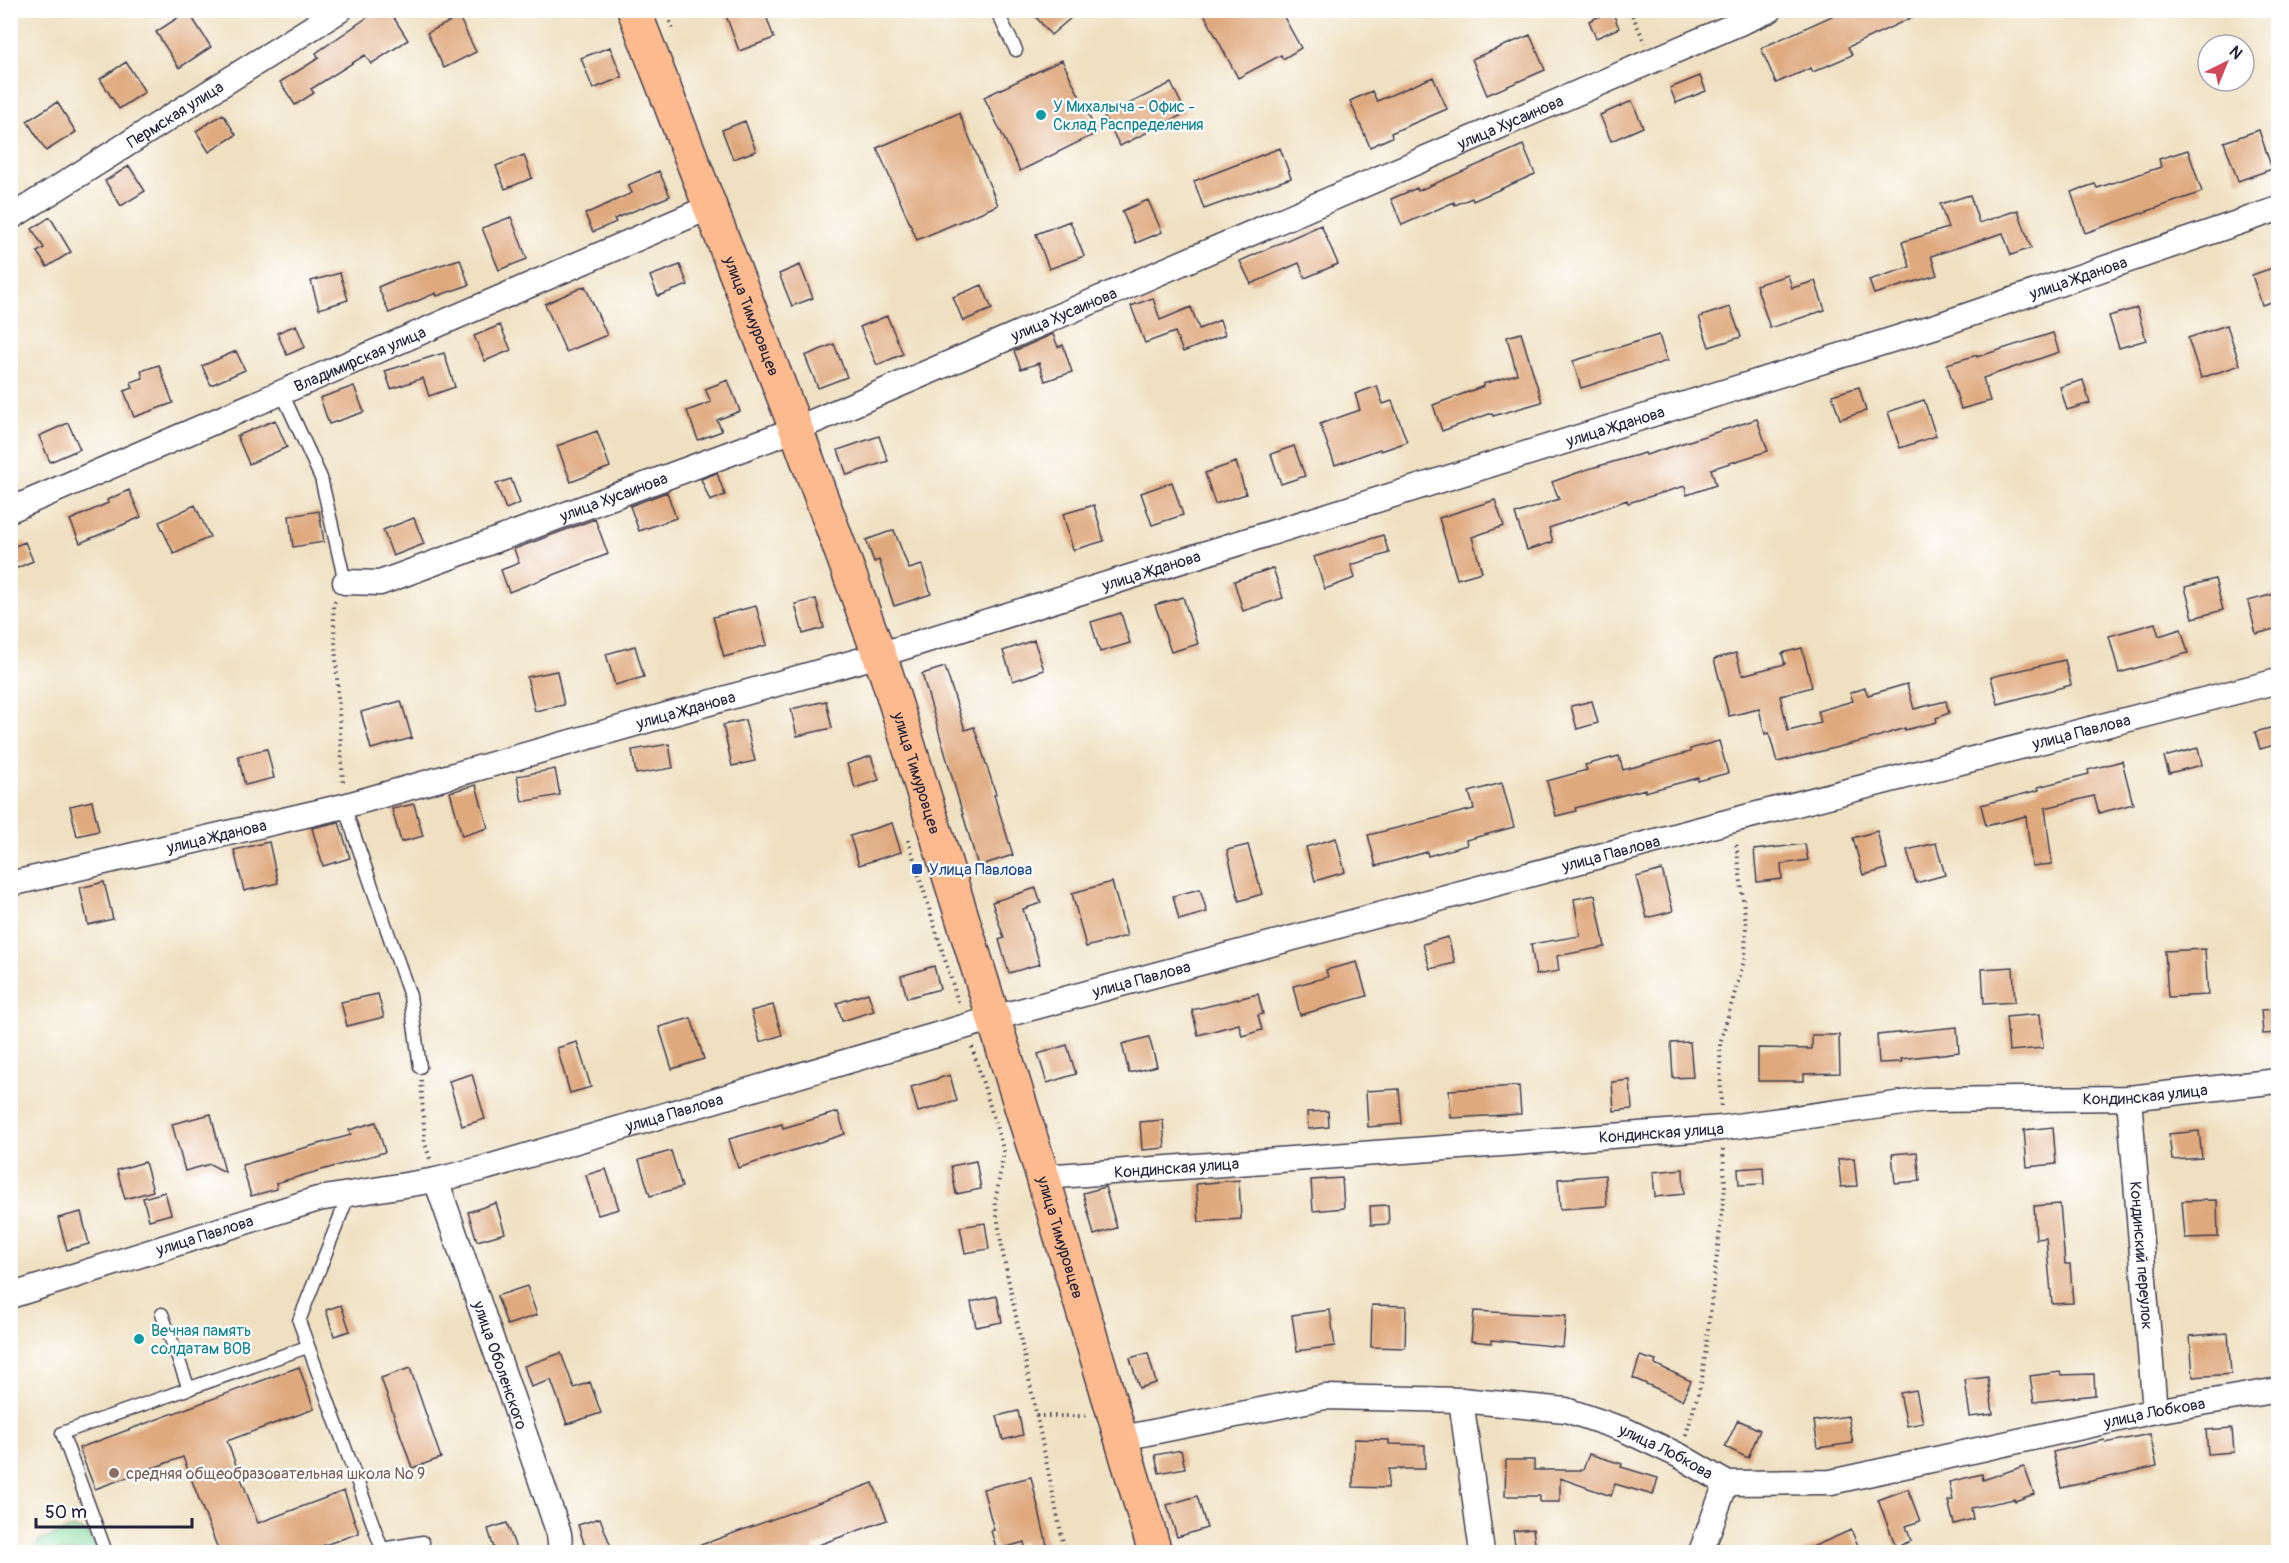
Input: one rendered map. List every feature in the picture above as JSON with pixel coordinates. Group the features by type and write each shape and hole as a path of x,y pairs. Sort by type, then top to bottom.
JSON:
{"main road":[{"name":"улица Тимуровцев","path":"634,10 796,429 879,655 980,1022 1043,1177 1155,1552"}],"street":[{"name":"Пермская улица","path":"10,218 340,10"},
{"name":"улица Хусаинова","path":"345,582 380,583 796,429 1770,10"},
{"name":"Владимирская улица","path":"10,510 710,207"},
{"name":"улица Жданова","path":"10,884 344,806 879,655 1936,326 2278,209"},
{"name":"улица Павлова","path":"10,1296 318,1199 436,1180 485,1168 980,1022 1734,820 2278,681"},
{"name":"Кондинская улица","path":"1043,1177 1722,1128 1925,1100 2129,1098 2278,1081"},
{"name":"Кондинский переулок","path":"2129,1098 2155,1411"},
{"name":"улица Оболенского","path":"436,1180 543,1485 559,1534 561,1552"},
{"name":"улица Лобкова","path":"1118,1423 1325,1397 1461,1400 1566,1410 1625,1430 1680,1456 1726,1483 1831,1482 2155,1411 2278,1390"},
{"path":"1461,1400 1482,1552"},
{"path":"1701,1552 1726,1483"}],"lane":[{"path":"996,10 1016,50"},
{"path":"282,393 321,478 345,582"},
{"path":"344,806 410,996 420,1067"},
{"path":"348,1194 299,1321 378,1551 423,1542"},
{"path":"162,1314 189,1389"},
{"path":"106,1552 62,1433 307,1347"}],"path":[{"path":"1630,10 1654,61"},
{"path":"344,806 333,605 345,582"},
{"path":"905,832 980,1022 1004,1152 995,1202 1003,1254 1065,1552"},
{"path":"420,1067 425,1143 436,1180"},
{"path":"1036,1416 1081,1416 1118,1423"}],"green space":[{"path":"73,1528 89,1536 97,1552 34,1552 39,1541"}],"building":[{"path":"378,10 389,10 408,40 371,64 365,55 311,89 314,93 295,105 280,82 319,58 316,53"},
{"path":"724,10 764,10 774,38 739,51"},
{"path":"1030,10 1080,10 1051,35"},
{"path":"1202,10 1280,10 1301,48 1283,59 1281,55 1238,78"},
{"path":"1845,10 1928,10 1848,47 1852,55 1813,72 1811,68 1776,83 1761,48"},
{"path":"188,11 211,47 179,68 156,32"},
{"path":"1612,11 1619,28 1596,38 1589,21"},
{"path":"459,17 476,52 444,68 427,33"},
{"path":"1530,35 1545,70 1487,95 1472,59"},
{"path":"610,47 622,77 593,89 581,58"},
{"name":"У Михалыча - Офис - Склад Распределения","path":"1062,60 1097,133 1020,171 984,97"},
{"path":"126,62 145,92 119,109 100,79"},
{"path":"1700,76 1706,91 1676,103 1670,88"},
{"path":"1433,77 1447,109 1391,133 1392,137 1370,147 1350,101 1372,91 1377,101"},
{"path":"1171,83 1186,113 1120,146 1104,116"},
{"path":"1632,101 1643,127 1611,141 1600,115"},
{"path":"57,102 76,132 46,151 27,121"},
{"path":"959,113 998,205 917,240 877,148"},
{"path":"223,114 236,135 209,152 196,131"},
{"path":"745,121 756,151 733,159 722,130"},
{"path":"2259,130 2272,169 2238,181 2224,142"},
{"path":"1523,145 1535,174 1473,201 1472,198 1455,205 1454,202 1402,225 1391,199 1417,188 1418,191"},
{"path":"1280,148 1291,178 1204,209 1194,181"},
{"path":"2188,150 2202,192 2085,233 2071,192 2095,184 2097,188 2161,167 2159,159"},
{"path":"524,155 532,178 505,189 496,166"},
{"path":"129,166 145,191 121,206 105,181"},
{"path":"659,171 670,196 614,219 616,222 593,232 585,214 632,193 628,185"},
{"path":"1970,195 1979,223 2018,210 2031,248 2011,255 2003,233 1931,256 1937,275 1874,294 1869,280 1910,267 1902,242 1948,228 1940,204"},
{"path":"1148,200 1162,232 1136,243 1122,211"},
{"path":"50,217 71,252 47,267 37,252 44,248 32,229"},
{"path":"511,217 527,259 499,270 482,228"},
{"path":"1070,221 1084,256 1049,269 1036,234"},
{"path":"1321,225 1338,264 1305,278 1299,263 1251,284 1240,261"},
{"path":"460,259 469,285 437,296 436,293 389,313 378,287"},
{"path":"680,265 688,285 658,296 650,276"},
{"path":"800,265 813,298 792,306 779,274"},
{"path":"2278,266 2278,300 2262,305 2252,275"},
{"path":"340,273 348,300 319,309 311,281"},
{"path":"1788,275 1792,288 1815,281 1825,310 1770,328 1756,285"},
{"path":"982,285 992,309 963,321 953,297"},
{"path":"585,286 607,335 566,352 545,304"},
{"path":"1153,298 1160,320 1191,307 1199,329 1220,320 1225,335 1183,352 1175,332 1145,343 1131,306"},
{"path":"1730,307 1741,337 1709,347 1699,317"},
{"path":"2137,308 2146,340 2119,348 2109,316"},
{"path":"887,316 903,354 877,365 860,327"},
{"path":"296,325 305,347 287,355 277,333"},
{"path":"500,325 511,350 485,361 474,336"},
{"path":"2227,325 2240,365 2201,378 2188,338"},
{"path":"1521,333 1542,402 1493,416 1492,413 1442,431 1433,405 1484,386 1483,384 1517,374 1507,337"},
{"path":"2053,333 2059,352 1983,378 1990,401 1961,409 1947,364"},
{"path":"1053,334 1058,347 1063,345 1072,372 1045,381 1039,363 1021,369 1014,351"},
{"path":"1659,335 1667,361 1581,388 1573,361"},
{"path":"834,344 847,377 818,388 805,356"},
{"path":"236,351 245,370 211,385 202,366"},
{"path":"444,353 455,387 429,396 423,378 391,389 385,371"},
{"path":"159,365 173,403 134,417 124,391 133,388 131,382 143,378 141,371"},
{"path":"728,380 740,411 717,420 722,431 698,440 687,411 711,402 705,389"},
{"path":"2083,380 2090,403 2067,410 2060,387"},
{"path":"354,386 364,412 329,424 320,398"},
{"path":"1377,386 1383,404 1392,401 1407,442 1335,465 1320,424 1360,410 1355,394"},
{"path":"1859,387 1866,411 1840,419 1832,395"},
{"path":"1924,400 1936,436 1900,448 1888,412"},
{"path":"1757,419 1768,451 1711,469 1716,485 1687,495 1685,486 1628,503 1627,500 1549,528 1553,542 1527,550 1515,514 1559,499 1552,482 1588,469 1645,453 1646,455"},
{"path":"275,420 287,447 249,464 237,436"},
{"path":"68,423 80,449 50,462 39,436"},
{"path":"597,431 610,467 571,482 557,446"},
{"path":"879,436 888,461 847,475 838,450"},
{"path":"1294,446 1305,476 1281,484 1271,454"},
{"path":"1236,462 1246,494 1215,504 1205,473"},
{"path":"717,473 725,495 710,501 701,479"},
{"path":"511,479 520,503 506,509 496,484"},
{"path":"1172,482 1183,515 1152,525 1141,493"},
{"path":"129,490 141,517 80,543 70,520 108,503 107,500"},
{"path":"667,492 676,518 639,531 630,506"},
{"path":"1495,500 1504,526 1472,537 1482,572 1457,579 1439,518"},
{"path":"195,505 210,537 174,554 159,522"},
{"path":"1094,505 1104,541 1073,550 1063,514"},
{"path":"319,511 324,542 293,547 289,516"},
{"path":"414,518 424,544 393,556 383,530"},
{"path":"595,519 608,554 509,592 501,570 519,563 514,549"},
{"path":"894,530 909,569 922,565 931,594 894,606 879,560 874,562 866,540"},
{"path":"1383,535 1389,553 1351,565 1355,578 1325,589 1314,557"},
{"path":"25,542 33,561 10,571 10,548"},
{"path":"1273,568 1283,598 1243,611 1234,581"},
{"path":"2215,579 2223,610 2193,618 2185,587"},
{"path":"2278,593 2278,628 2256,634 2248,601"},
{"path":"1183,597 1198,644 1171,652 1155,605"},
{"path":"816,599 824,628 803,634 795,604"},
{"path":"756,606 767,645 724,657 713,617"},
{"path":"1121,613 1130,643 1100,652 1091,622"},
{"path":"2155,623 2159,636 2181,629 2188,653 2119,673 2109,636"},
{"path":"1034,640 1044,670 1013,681 1003,651"},
{"path":"635,646 644,677 615,685 606,654"},
{"path":"1802,648 1812,687 1780,696 1788,731 1821,723 1818,711 1853,701 1850,693 1865,688 1868,695 1907,684 1914,709 1946,701 1949,713 1936,718 1937,722 1905,730 1905,728 1867,740 1777,762 1769,733 1765,734 1759,709 1729,716 1714,659 1736,653 1742,675 1785,664 1782,653"},
{"path":"2065,660 2071,685 1998,704 1991,677"},
{"path":"945,667 965,730 974,727 1013,855 978,866 922,674"},
{"path":"557,671 564,705 535,711 527,677"},
{"path":"401,701 412,738 371,749 361,712"},
{"path":"826,701 832,728 797,736 791,709"},
{"path":"1592,701 1598,723 1577,729 1571,706"},
{"path":"745,720 755,761 732,766 723,725"},
{"path":"2278,726 2278,744 2260,749 2255,732"},
{"path":"1719,741 1728,773 1698,781 1698,778 1645,792 1645,789 1575,808 1576,811 1556,816 1547,781 1587,770 1585,765 1619,756 1623,770 1690,752 1690,749"},
{"path":"669,744 673,768 636,774 632,750"},
{"path":"2198,748 2202,765 2169,773 2164,757"},
{"path":"267,749 274,778 245,785 238,756"},
{"path":"871,756 879,780 855,788 847,764"},
{"path":"2122,761 2133,804 2099,813 2094,796 2045,808 2052,864 2032,866 2026,816 1986,826 1981,805 2039,790 2038,787 2089,774 2088,770"},
{"path":"555,769 560,795 522,802 517,776"},
{"path":"1502,783 1514,827 1466,840 1467,845 1428,856 1427,852 1376,866 1368,835 1474,809 1469,792"},
{"path":"476,785 488,828 462,836 450,792"},
{"path":"92,801 99,831 77,836 70,806"},
{"path":"414,804 423,836 401,842 392,809"},
{"path":"339,822 350,858 323,866 312,828"},
{"path":"892,823 901,852 859,865 850,836"},
{"path":"1877,831 1887,869 1863,875 1853,838"},
{"path":"1336,838 1345,872 1315,881 1306,847"},
{"path":"269,842 278,883 244,891 234,850"},
{"path":"1936,843 1945,875 1916,883 1907,850"},
{"path":"1805,844 1808,860 1781,864 1782,879 1757,882 1754,850"},
{"path":"1248,845 1262,894 1239,901 1227,850"},
{"path":"1662,870 1673,911 1647,918 1636,877"},
{"path":"104,882 113,919 88,925 80,888"},
{"path":"1112,882 1127,936 1086,947 1072,893"},
{"path":"1036,888 1041,903 1023,909 1040,964 1009,973 999,940 1004,938 992,902"},
{"path":"1200,889 1207,912 1179,920 1173,896"},
{"path":"1595,895 1605,947 1557,956 1559,971 1536,975 1531,944 1580,936 1574,899"},
{"path":"1448,937 1455,963 1430,969 1423,944"},
{"path":"2205,949 2208,995 2168,997 2165,951"},
{"path":"1357,962 1367,996 1300,1015 1293,986 1328,977 1326,970"},
{"path":"934,966 940,989 907,998 901,976"},
{"path":"2013,967 2015,1002 1984,1004 1982,969"},
{"path":"868,993 874,1011 842,1021 837,1003"},
{"path":"378,994 384,1017 347,1026 341,1002"},
{"path":"1258,994 1263,1014 1258,1015 1262,1030 1242,1036 1239,1024 1198,1035 1192,1010"},
{"path":"773,1005 782,1035 760,1042 751,1011"},
{"path":"2278,1009 2278,1033 2263,1034 2261,1010"},
{"path":"2040,1014 2043,1048 2009,1051 2006,1017"},
{"path":"691,1018 704,1059 672,1069 659,1027"},
{"path":"1957,1027 1959,1052 1901,1059 1902,1062 1879,1063 1877,1035"},
{"path":"1812,1035 1839,1035 1840,1073 1804,1074 1804,1081 1758,1081 1758,1048 1812,1049"},
{"path":"1149,1037 1157,1066 1129,1073 1122,1044"},
{"path":"577,1042 591,1087 570,1093 557,1048"},
{"path":"1690,1042 1693,1077 1673,1078 1671,1043"},
{"path":"1067,1045 1076,1074 1047,1083 1038,1054"},
{"path":"472,1074 485,1119 462,1126 449,1081"},
{"path":"950,1075 957,1101 918,1112 911,1087"},
{"path":"1630,1080 1632,1109 1614,1111 1612,1082"},
{"path":"1519,1086 1521,1114 1451,1118 1449,1090"},
{"path":"1399,1089 1402,1124 1368,1127 1366,1091"},
{"path":"1328,1111 1329,1127 1308,1129 1307,1112"},
{"path":"838,1112 845,1134 738,1168 729,1139 782,1124 783,1128"},
{"path":"211,1114 225,1172 210,1164 185,1171 172,1124"},
{"path":"1163,1120 1165,1148 1142,1150 1140,1122"},
{"path":"376,1122 385,1152 276,1183 277,1189 251,1196 242,1165 351,1135 349,1130"},
{"path":"2053,1127 2056,1164 2027,1167 2024,1130"},
{"path":"2199,1131 2202,1158 2172,1160 2169,1134"},
{"path":"671,1151 682,1187 650,1196 639,1160"},
{"path":"1917,1152 1920,1181 1895,1183 1892,1154"},
{"path":"1854,1158 1857,1186 1841,1187 1838,1159"},
{"path":"976,1161 981,1189 956,1194 951,1166"},
{"path":"145,1162 153,1191 125,1199 117,1170"},
{"path":"1763,1167 1764,1184 1739,1185 1738,1169"},
{"path":"606,1169 619,1209 598,1215 586,1175"},
{"path":"1683,1169 1684,1194 1655,1197 1653,1172"},
{"path":"1605,1175 1607,1206 1560,1209 1558,1179"},
{"path":"1342,1178 1344,1208 1313,1211 1311,1180"},
{"path":"1239,1180 1241,1219 1199,1222 1196,1184"},
{"path":"1105,1187 1117,1228 1094,1235 1083,1193"},
{"path":"165,1192 171,1214 149,1220 143,1198"},
{"path":"2217,1200 2218,1237 2185,1238 2182,1201"},
{"path":"496,1203 505,1233 477,1241 468,1212"},
{"path":"2060,1204 2065,1264 2070,1264 2073,1303 2052,1304 2046,1238 2036,1239 2034,1206"},
{"path":"1388,1205 1389,1224 1371,1225 1370,1206"},
{"path":"81,1212 89,1244 67,1250 58,1218"},
{"path":"985,1223 989,1249 965,1253 960,1227"},
{"path":"527,1286 537,1315 507,1325 497,1296"},
{"path":"997,1296 1002,1322 976,1327 971,1302"},
{"path":"341,1305 350,1331 334,1336 326,1310"},
{"path":"1372,1305 1406,1306 1405,1348 1371,1347"},
{"path":"1330,1310 1335,1346 1297,1351 1292,1315"},
{"path":"1474,1311 1566,1316 1563,1347 1492,1340 1492,1343 1471,1341"},
{"path":"2228,1333 2231,1374 2193,1377 2190,1336"},
{"path":"561,1353 574,1388 590,1382 601,1413 567,1424 551,1380 531,1387 524,1366"},
{"path":"1148,1353 1156,1383 1139,1388 1130,1358"},
{"path":"1640,1356 1656,1361 1655,1364 1691,1381 1682,1400 1633,1378"},
{"name":"средняя общеобразовательная школа № 9","path":"299,1367 314,1409 227,1441 258,1523 344,1491 359,1533 305,1552 219,1552 183,1457 95,1489 79,1448"},
{"path":"410,1368 441,1458 412,1468 381,1378"},
{"path":"2060,1372 2061,1375 2094,1374 2095,1395 2034,1402 2030,1376"},
{"path":"1988,1377 1993,1414 1970,1417 1965,1380"},
{"path":"1916,1390 1923,1423 1907,1426 1900,1393"},
{"path":"1018,1411 1023,1435 1003,1440 997,1416"},
{"path":"1848,1416 1853,1443 1818,1448 1814,1421"},
{"path":"1738,1420 1760,1430 1748,1458 1725,1447"},
{"path":"2232,1428 2234,1452 2208,1454 2206,1430"},
{"path":"2150,1434 2157,1466 2061,1488 2053,1452 2105,1440 2106,1443"},
{"path":"1354,1439 1389,1440 1389,1444 1425,1445 1425,1469 1389,1469 1388,1488 1353,1487"},
{"path":"1181,1450 1185,1468 1159,1473 1155,1455"},
{"path":"1589,1454 1658,1478 1653,1495 1615,1484 1611,1496 1560,1478 1560,1502 1540,1502 1540,1496 1505,1496 1506,1460 1534,1460 1534,1470 1583,1470"},
{"path":"2024,1466 2034,1494 2015,1501 2014,1499 1971,1508 1973,1519 1954,1524 1948,1501 1953,1500 1949,1482 1982,1474 1983,1480"},
{"path":"1031,1477 1047,1545 1026,1551 1024,1542 997,1550 983,1489"},
{"path":"873,1483 887,1520 813,1547 815,1552 688,1552 687,1550"},
{"path":"1908,1489 1920,1521 1906,1526 1911,1541 1896,1547 1878,1500"},
{"path":"1197,1496 1207,1528 1177,1537 1167,1505"},
{"path":"600,1518 611,1547 587,1552 578,1525"},
{"path":"507,1523 517,1552 495,1552 488,1529"},
{"path":"1533,1529 1536,1551 1516,1552 1513,1531"},
{"path":"1851,1530 1861,1552 1801,1552"}],"place":[{"name":"У Михалыча - Офис - Склад Распределения","path":"1041,115"},
{"name":"Улица Павлова","path":"917,869"},
{"name":"Вечная память солдатам ВОВ","path":"139,1339"},
{"name":"средняя общеобразовательная школа № 9","path":"114,1473"}]}
